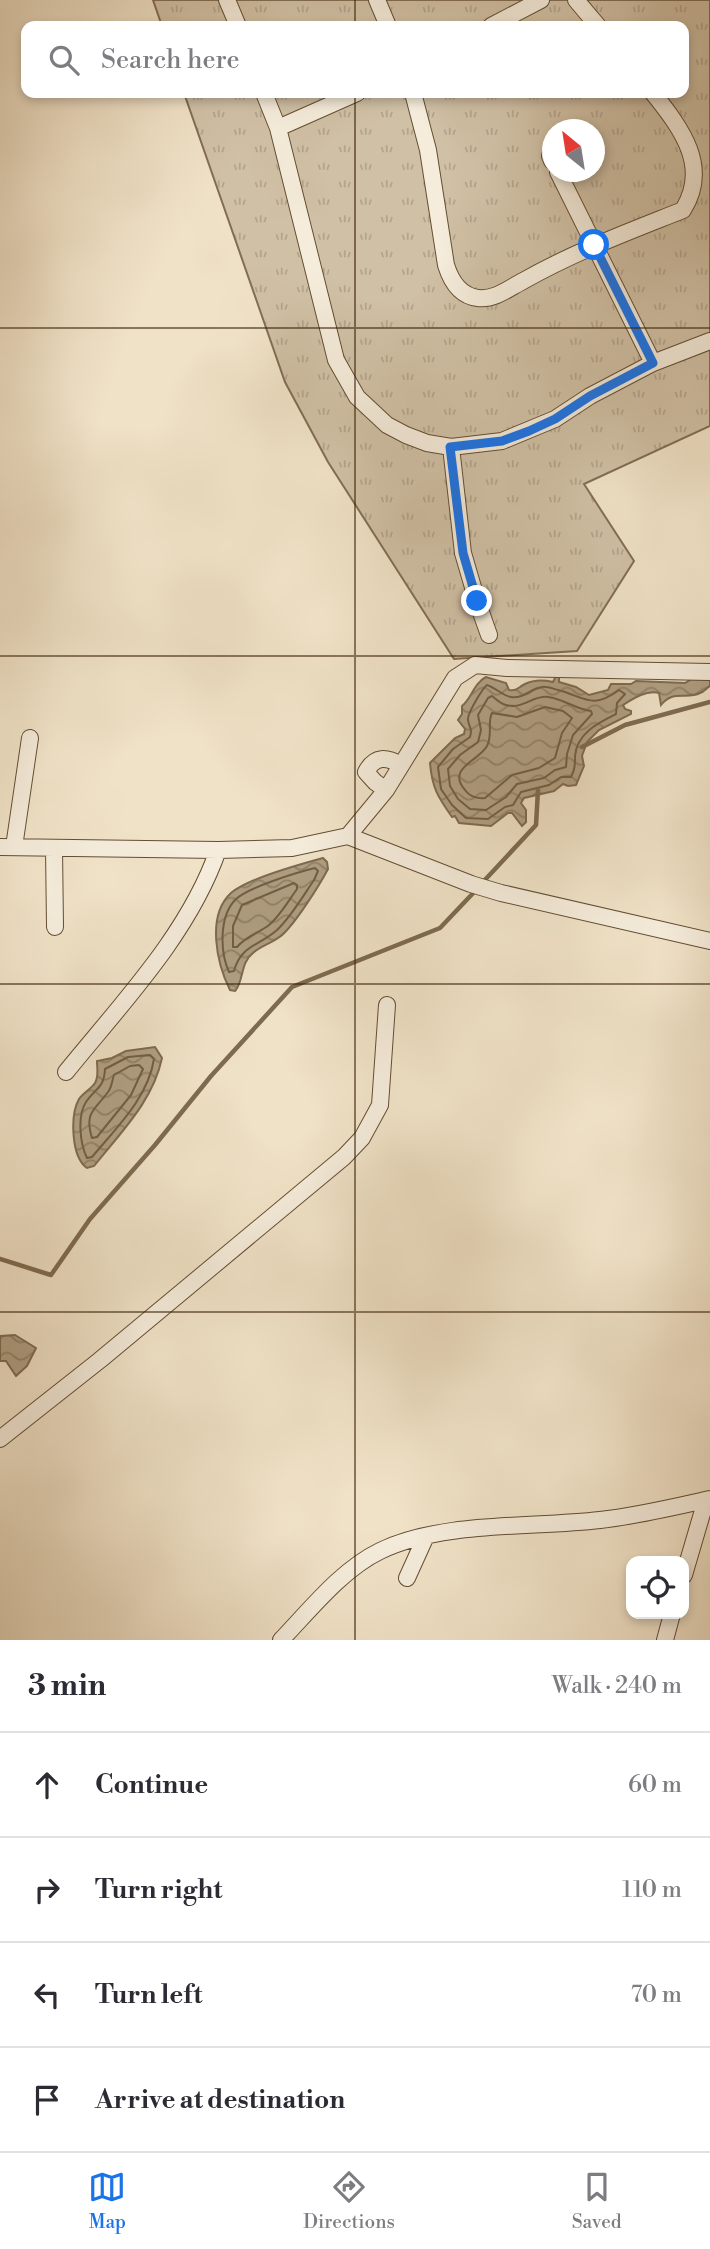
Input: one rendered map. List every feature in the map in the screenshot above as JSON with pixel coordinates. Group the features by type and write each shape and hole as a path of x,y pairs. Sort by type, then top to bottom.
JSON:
{"street":[{"path":"227,0 236,21"},
{"path":"377,0 386,21"},
{"path":"501,21 541,0"},
{"path":"576,0 593,21"},
{"path":"266,98 278,128 336,360 358,397 387,425 427,443 450,447 502,441 555,419 590,396 653,363 710,341"},
{"path":"278,128 346,98"},
{"path":"414,98 428,150 446,265 451,279 461,292 477,298 495,296 557,261 683,210 694,199 702,181 702,160 693,142 657,98"},
{"path":"563,182 653,363"},
{"path":"450,447 463,553 489,635"},
{"path":"353,839 455,678 475,665 710,672"},
{"path":"30,738 7,847 218,850 292,848 353,839 471,884 710,941"},
{"path":"386,790 369,776 366,772 368,767 377,759 388,758 401,765"},
{"path":"54,848 55,927"},
{"path":"65,1072 165,947 208,878 218,850"},
{"path":"0,1439 132,1334 344,1157 362,1138 380,1105 387,1005"},
{"path":"281,1640 350,1571 378,1552 426,1536 456,1531 601,1520 708,1499 689,1560"},
{"path":"407,1578 426,1536"},
{"path":"665,1640 671,1619"}],"green space":[{"path":"153,0 710,0 710,426 584,484 634,561 577,651 454,659 328,462 285,382 186,98 689,98 689,21 160,21"}],"water":[{"path":"710,674 710,686 695,695 670,697 661,705 659,693 649,693 623,705 631,714 599,730 587,742 582,756 584,766 576,785 563,784 554,791 524,798 521,803 526,810 526,822 522,826 512,813 508,813 491,826 459,823 436,792 430,763 455,738 464,734 465,729 458,720 462,714 462,706 478,683 486,677 506,683 509,690 516,690 531,682 553,682 556,676 559,676 559,682 576,687 589,695 608,690 611,684 631,684 636,681 685,683 698,675"},
{"path":"323,858 328,869 300,914 281,936 249,957 238,987 235,991 230,990 221,967 216,940 218,914 223,903 231,893 249,882"},
{"path":"155,1047 162,1058 158,1074 144,1102 94,1166 87,1168 75,1146 73,1125 79,1099 96,1081 97,1061 126,1051"},
{"path":"15,1335 36,1348 27,1366 16,1376 6,1361 0,1361 0,1336"}],"waterway":[{"path":"582,747 625,725 710,702"},
{"path":"483,882 536,825 538,790"},
{"path":"0,1259 51,1275 90,1219 211,1076 292,987 440,928 477,889"}],"route":[{"path":"477,601 463,553 450,447 502,441 529,431 653,363 594,245"}]}
